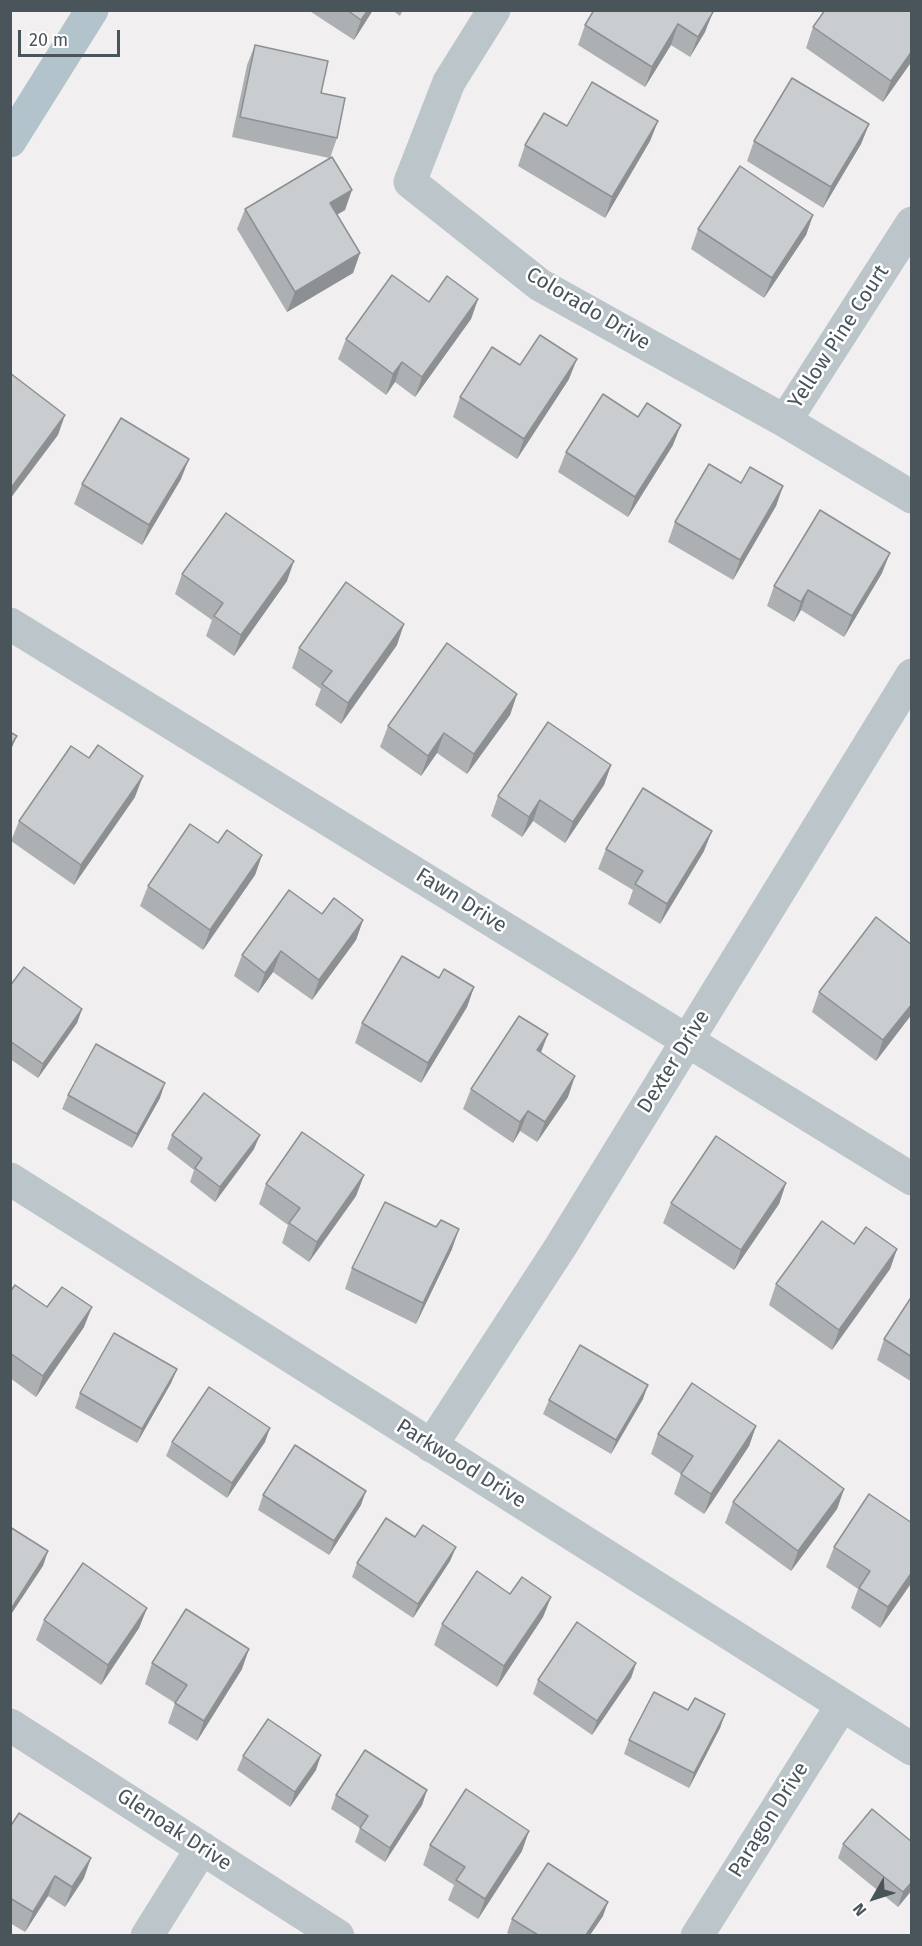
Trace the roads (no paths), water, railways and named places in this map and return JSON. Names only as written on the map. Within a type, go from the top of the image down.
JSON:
[{"type":"main road","points":[[10,141],[92,10]]},
{"type":"street","name":"Colorado Drive","points":[[494,10],[449,82],[410,182],[540,285],[785,421],[912,497]]},
{"type":"street","name":"Yellow Pine Court","points":[[785,421],[912,223]]},
{"type":"street","name":"Fawn Drive","points":[[10,624],[912,1179]]},
{"type":"street","name":"Dexter Drive","points":[[431,1446],[561,1246],[912,675]]},
{"type":"street","name":"Parkwood Drive","points":[[10,1179],[912,1749]]},
{"type":"street","name":"Paragon Drive","points":[[697,1935],[842,1705]]},
{"type":"street","name":"Glenoak Drive","points":[[10,1725],[338,1935]]},
{"type":"street","points":[[147,1935],[202,1848]]}]
